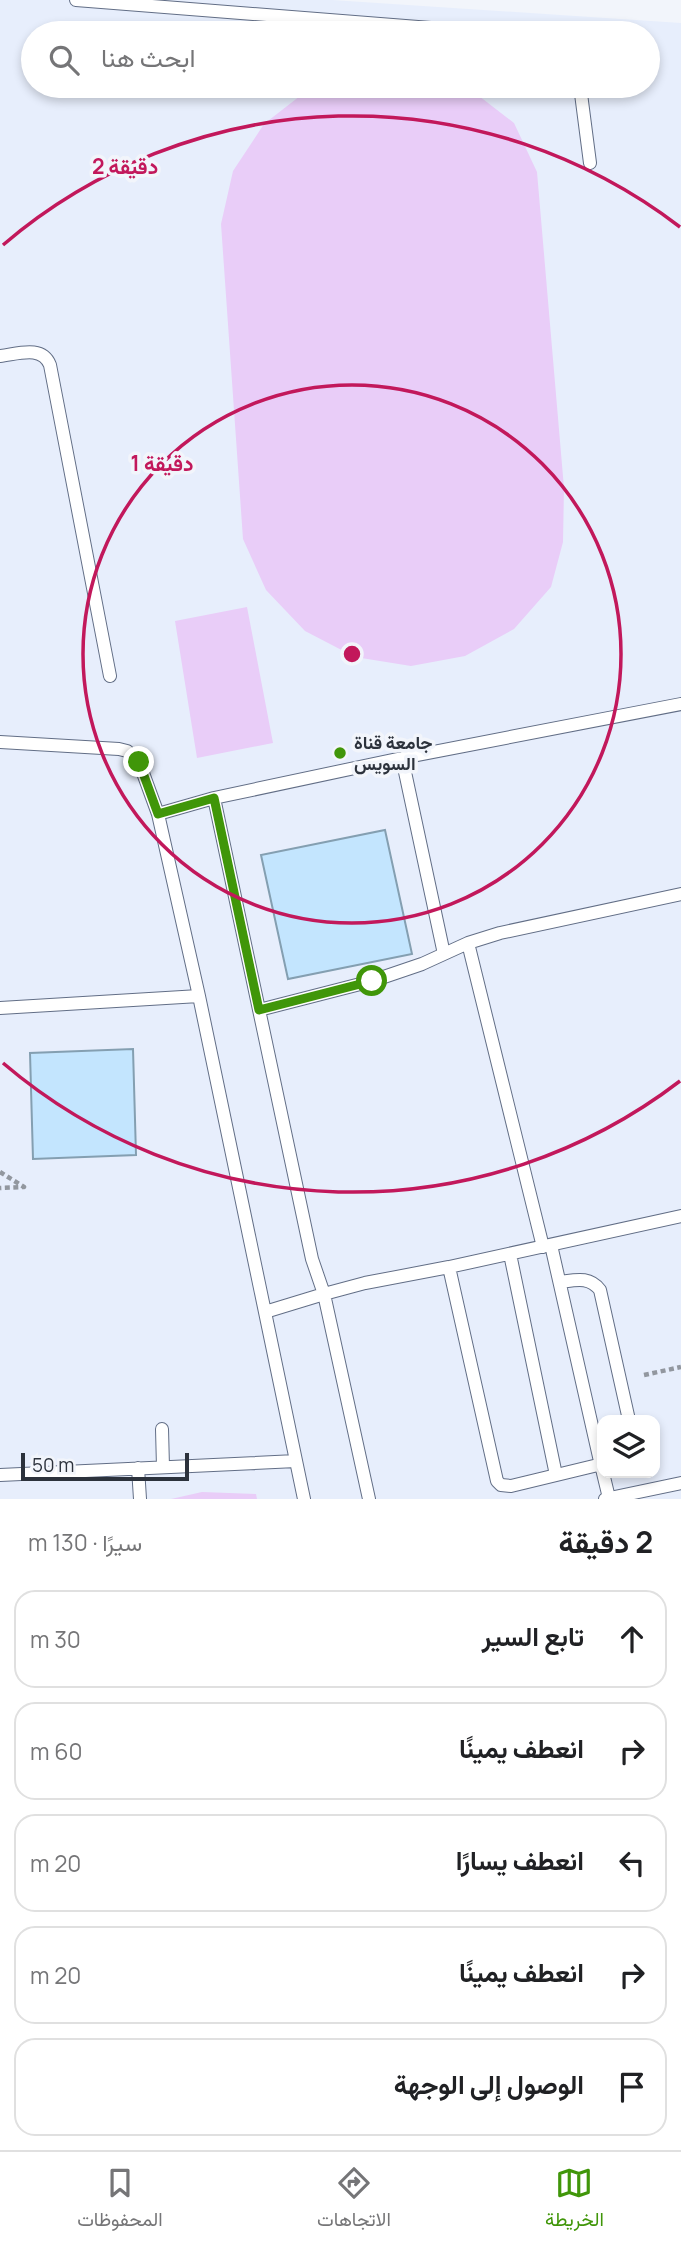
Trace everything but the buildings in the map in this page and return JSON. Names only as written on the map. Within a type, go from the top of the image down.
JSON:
[{"type":"lane","points":[[76,0],[342,21]]},
{"type":"lane","points":[[582,98],[590,163]]},
{"type":"lane","points":[[0,356],[40,353],[47,358],[50,365],[110,676]]},
{"type":"lane","points":[[158,814],[214,798],[402,758],[681,704]]},
{"type":"lane","points":[[0,742],[127,751],[139,762],[158,814],[199,996],[304,1499]]},
{"type":"lane","points":[[402,758],[444,954]]},
{"type":"lane","points":[[214,798],[313,1259],[324,1294],[369,1499]]},
{"type":"lane","points":[[259,1010],[372,981],[500,933],[681,894]]},
{"type":"lane","points":[[468,943],[547,1246],[560,1282],[597,1446]]},
{"type":"lane","points":[[0,1008],[199,996]]},
{"type":"lane","points":[[265,1312],[365,1283],[681,1216]]},
{"type":"lane","points":[[510,1254],[556,1475]]},
{"type":"lane","points":[[449,1267],[497,1481],[501,1485],[511,1486],[597,1469]]},
{"type":"lane","points":[[560,1282],[580,1279],[595,1284],[600,1290],[628,1415]]},
{"type":"lane","points":[[162,1429],[163,1467]]},
{"type":"lane","points":[[0,1475],[296,1461]]},
{"type":"lane","points":[[138,1468],[140,1499]]},
{"type":"lane","points":[[604,1478],[607,1499],[681,1483]]},
{"type":"path","points":[[0,1172],[23,1187],[0,1188]]},
{"type":"path","points":[[644,1375],[681,1367]]},
{"type":"shaded area","name":"جامعة قناة السويس","points":[[0,0],[332,0],[651,21],[21,21],[21,98],[660,98],[660,22],[681,23],[681,1499],[0,1499]]},
{"type":"shaded area","points":[[297,98],[482,98],[514,123],[537,172],[564,488],[563,542],[551,587],[514,629],[465,656],[411,666],[355,657],[305,631],[266,590],[243,539],[221,224],[233,171],[264,124]]},
{"type":"shaded area","points":[[247,607],[273,743],[197,758],[175,621]]},
{"type":"shaded area","points":[[202,1492],[256,1494],[257,1499],[171,1499]]},
{"type":"place","name":"جامعة قناة السويس","points":[[340,753]]},
{"type":"route","points":[[139,762],[158,814],[214,798],[259,1010],[372,981]]}]
